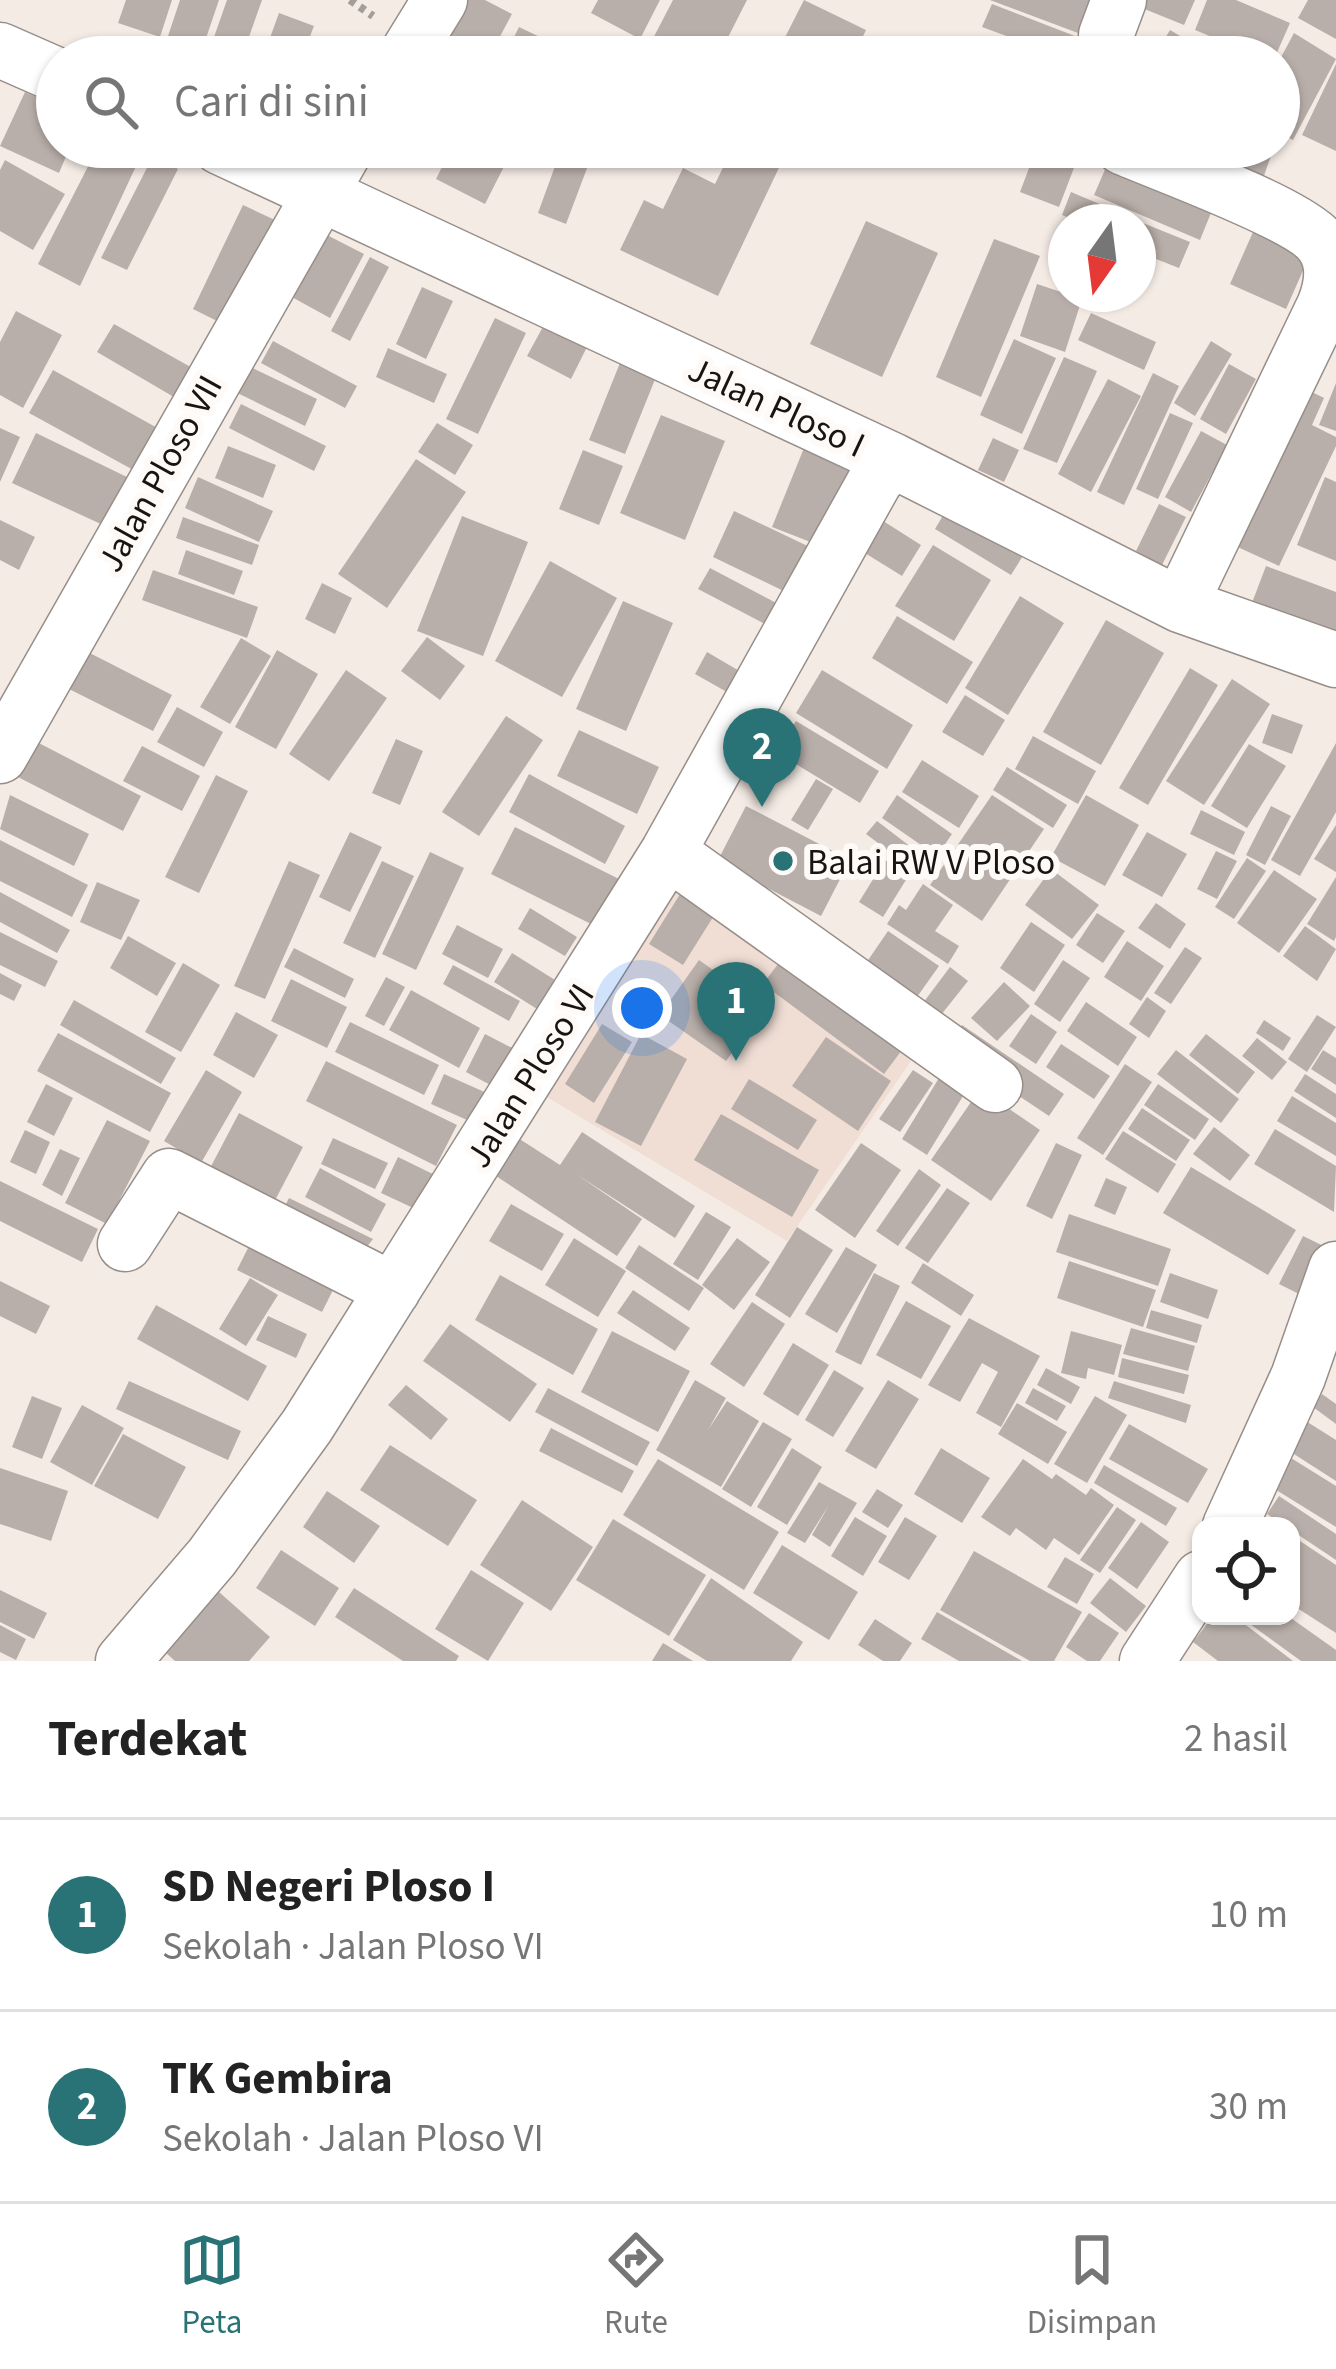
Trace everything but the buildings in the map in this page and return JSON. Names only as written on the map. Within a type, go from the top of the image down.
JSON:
[{"type":"street","points":[[418,36],[440,0]]},
{"type":"street","points":[[0,50],[36,66]]},
{"type":"street","points":[[1169,168],[1308,230],[1324,245],[1331,269],[1324,306],[1180,605]]},
{"type":"street","name":"Jalan Ploso I","points":[[333,169],[1180,605],[1336,660]]},
{"type":"street","name":"Jalan Ploso VII","points":[[0,756],[333,169]]},
{"type":"street","name":"Jalan Ploso VI","points":[[123,1661],[252,1506],[393,1290],[668,852],[875,481],[892,460]]},
{"type":"street","points":[[668,852],[995,1085]]},
{"type":"street","points":[[125,1244],[169,1176],[393,1290]]},
{"type":"street","points":[[1234,1517],[1298,1377],[1336,1268]]},
{"type":"street","points":[[1147,1661],[1192,1592]]},
{"type":"shaded area","points":[[688,858],[933,1029],[787,1241],[540,1093]]},
{"type":"place","name":"TK Gembira","points":[[762,807]]},
{"type":"place","name":"Balai RW V Ploso","points":[[783,861]]},
{"type":"place","name":"SD Negeri Ploso I","points":[[736,1061]]}]
